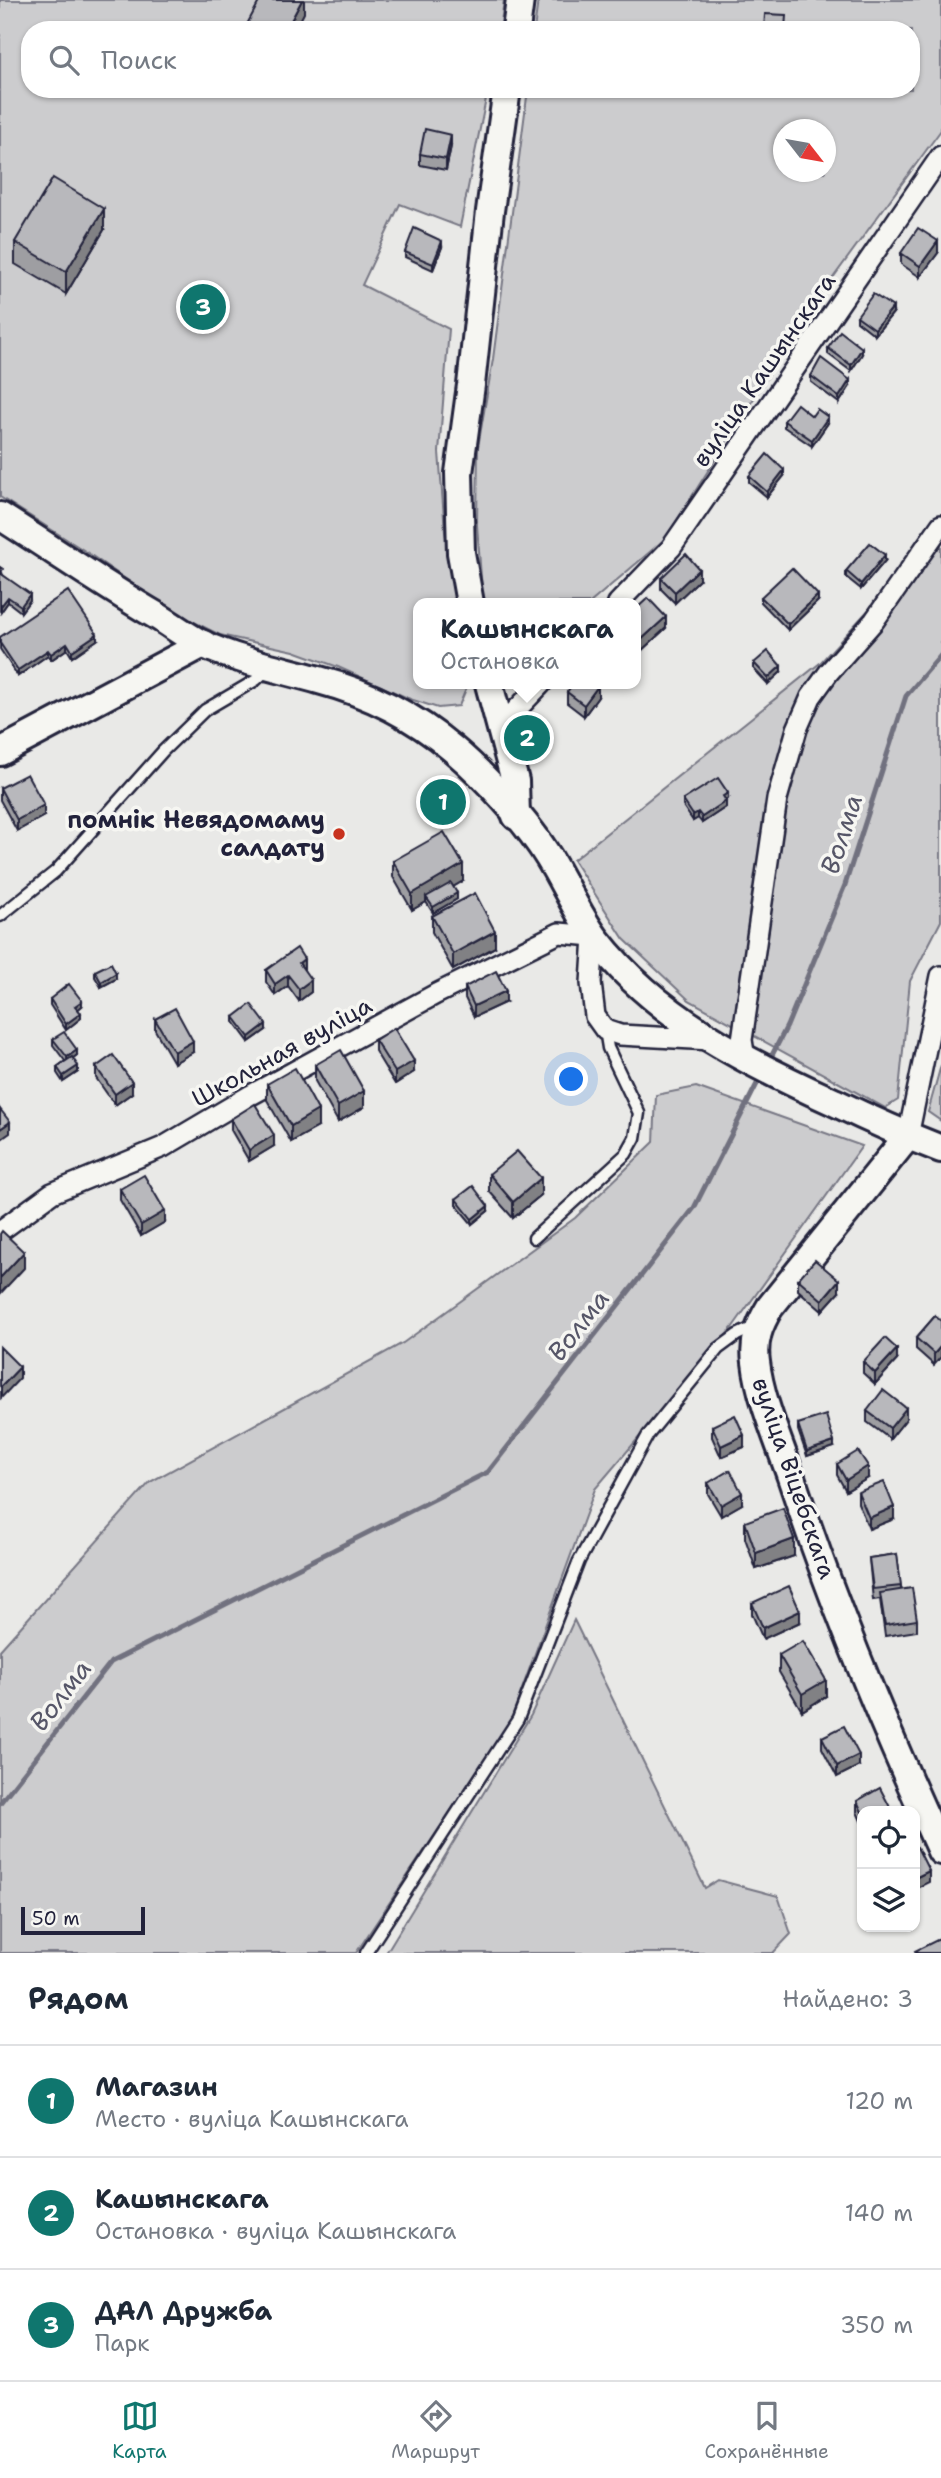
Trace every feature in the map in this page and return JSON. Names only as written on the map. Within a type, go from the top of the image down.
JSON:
[{"type":"street","points":[[517,21],[520,0]]},
{"type":"street","points":[[469,598],[461,553],[459,473],[506,98]]},
{"type":"street","name":"вуліца Кашынскага","points":[[623,598],[671,548],[941,156]]},
{"type":"street","points":[[0,516],[134,603],[203,644],[271,668],[356,691],[395,709],[454,750],[516,816],[547,855],[594,936],[622,970],[649,995],[711,1040],[745,1059],[790,1082],[941,1149]]},
{"type":"street","points":[[745,1059],[742,1040],[766,866],[777,799],[797,729],[811,697],[874,621],[941,525]]},
{"type":"street","points":[[0,752],[203,644]]},
{"type":"street","points":[[490,689],[515,781],[516,816]]},
{"type":"street","points":[[501,726],[536,689]]},
{"type":"street","points":[[572,898],[559,933],[594,936]]},
{"type":"street","name":"Школьная вуліца","points":[[0,1231],[52,1193],[163,1147],[251,1095],[413,1007],[559,933]]},
{"type":"street","points":[[594,936],[591,983],[595,1016],[605,1030],[620,1035],[711,1040]]},
{"type":"street","points":[[908,1136],[941,976]]},
{"type":"street","name":"вуліца Віцебскага","points":[[908,1136],[784,1288],[760,1324],[755,1342],[756,1364],[803,1515],[868,1688],[941,1851]]},
{"type":"lane","points":[[0,916],[56,871],[163,751],[205,710],[271,668]]},
{"type":"lane","points":[[534,1238],[626,1154],[635,1138],[639,1112],[608,1048],[605,1030]]},
{"type":"lane","points":[[366,1953],[518,1719],[579,1561],[648,1436],[718,1349],[737,1335],[760,1324]]},
{"type":"shaded area","points":[[0,0],[504,0],[501,21],[21,21],[21,98],[486,98],[460,227],[400,204],[362,285],[449,329],[439,452],[445,532],[457,598],[413,598],[413,689],[466,689],[459,706],[438,708],[294,651],[220,635],[172,611],[0,497]]},
{"type":"shaded area","points":[[538,0],[941,0],[941,130],[811,308],[665,539],[596,598],[483,598],[477,525],[478,447],[493,359],[527,98],[920,98],[920,21],[535,21]]},
{"type":"shaded area","points":[[941,527],[941,921],[910,981],[898,1100],[885,1108],[689,1000],[624,939],[573,860],[820,663]]},
{"type":"shaded area","points":[[941,1065],[941,1121],[928,1112]]},
{"type":"shaded area","points":[[696,1087],[862,1146],[732,1328],[595,1489],[510,1722],[356,1953],[0,1953],[0,1650],[150,1482],[403,1343],[575,1218],[654,1142],[656,1095]]},
{"type":"shaded area","points":[[574,1620],[705,1888],[718,1880],[778,1896],[791,1934],[773,1953],[386,1953],[531,1715]]},
{"type":"building","points":[[260,0],[302,0],[291,21],[249,21]]},
{"type":"building","points":[[765,14],[786,15],[786,21],[765,21]]},
{"type":"building","points":[[425,129],[451,135],[446,159],[420,154]]},
{"type":"building","points":[[53,178],[104,209],[66,272],[15,242]]},
{"type":"building","points":[[414,228],[442,241],[433,264],[405,252]]},
{"type":"building","points":[[918,228],[938,241],[920,266],[901,253]]},
{"type":"building","points":[[873,294],[893,307],[875,329],[857,316]]},
{"type":"building","points":[[840,331],[862,348],[851,365],[828,348]]},
{"type":"building","points":[[821,358],[850,380],[839,397],[811,376]]},
{"type":"building","points":[[797,404],[812,416],[817,409],[828,417],[812,440],[784,421]]},
{"type":"building","points":[[767,454],[784,470],[767,492],[749,476]]},
{"type":"building","points":[[870,543],[885,555],[861,584],[846,571]]},
{"type":"building","points":[[686,554],[699,569],[675,592],[661,578]]},
{"type":"building","points":[[792,568],[818,595],[788,624],[761,597]]},
{"type":"building","points":[[0,573],[30,594],[21,606],[8,597],[0,605]]},
{"type":"building","points":[[68,591],[97,634],[72,651],[67,643],[51,654],[48,650],[18,670],[0,643],[0,637]]},
{"type":"building","points":[[648,598],[666,617],[641,640],[641,604]]},
{"type":"building","points":[[768,651],[781,666],[768,678],[754,663]]},
{"type":"building","points":[[569,689],[596,689],[584,705],[567,692]]},
{"type":"building","points":[[27,774],[44,805],[17,820],[0,788]]},
{"type":"building","points":[[718,778],[728,793],[723,796],[726,801],[702,817],[698,812],[693,815],[683,800]]},
{"type":"building","points":[[447,779],[450,786],[439,792],[436,784]]},
{"type":"building","points":[[444,832],[463,864],[412,894],[393,861]]},
{"type":"building","points":[[451,883],[457,893],[433,907],[426,897]]},
{"type":"building","points":[[475,893],[495,931],[453,954],[432,916]]},
{"type":"building","points":[[297,948],[304,959],[299,963],[311,980],[299,989],[288,975],[275,984],[266,970]]},
{"type":"building","points":[[111,963],[116,973],[101,982],[95,971]]},
{"type":"building","points":[[496,971],[506,991],[474,1006],[465,987]]},
{"type":"building","points":[[69,984],[82,1001],[75,1006],[81,1013],[66,1024],[50,999]]},
{"type":"building","points":[[251,1004],[266,1024],[249,1037],[234,1017]]},
{"type":"building","points":[[175,1008],[193,1041],[174,1052],[155,1019]]},
{"type":"building","points":[[394,1028],[414,1061],[395,1072],[375,1040]]},
{"type":"building","points":[[64,1032],[77,1050],[67,1057],[53,1039]]},
{"type":"building","points":[[341,1050],[364,1091],[338,1106],[315,1065]]},
{"type":"building","points":[[113,1055],[132,1082],[115,1094],[96,1067]]},
{"type":"building","points":[[72,1057],[78,1066],[63,1076],[57,1067]]},
{"type":"building","points":[[295,1068],[318,1110],[291,1126],[267,1084]]},
{"type":"building","points":[[255,1104],[274,1135],[249,1150],[231,1119]]},
{"type":"building","points":[[0,1109],[10,1122],[0,1129]]},
{"type":"building","points":[[517,1151],[541,1178],[513,1202],[489,1174]]},
{"type":"building","points":[[144,1175],[165,1211],[141,1225],[120,1189]]},
{"type":"building","points":[[473,1186],[488,1206],[472,1219],[456,1199]]},
{"type":"building","points":[[2,1231],[24,1252],[0,1278],[0,1234]]},
{"type":"building","points":[[815,1260],[839,1280],[822,1300],[798,1279]]},
{"type":"building","points":[[935,1316],[941,1321],[941,1346],[934,1354],[916,1338]]},
{"type":"building","points":[[885,1338],[897,1349],[875,1373],[863,1362]]},
{"type":"building","points":[[0,1347],[20,1367],[1,1387],[0,1386]]},
{"type":"building","points":[[883,1390],[906,1408],[890,1428],[867,1411]]},
{"type":"building","points":[[735,1415],[744,1435],[721,1446],[712,1426]]},
{"type":"building","points":[[826,1415],[834,1442],[807,1451],[798,1424]]},
{"type":"building","points":[[858,1451],[868,1466],[846,1480],[837,1464]]},
{"type":"building","points":[[730,1470],[742,1493],[721,1505],[708,1483]]},
{"type":"building","points":[[884,1482],[894,1507],[869,1518],[858,1492]]},
{"type":"building","points":[[783,1508],[794,1539],[756,1553],[745,1522]]},
{"type":"building","points":[[897,1554],[901,1586],[873,1589],[869,1558]]},
{"type":"building","points":[[789,1586],[800,1611],[763,1628],[752,1603]]},
{"type":"building","points":[[912,1588],[917,1620],[885,1625],[880,1593]]},
{"type":"building","points":[[803,1641],[826,1680],[802,1694],[779,1655]]},
{"type":"building","points":[[844,1726],[859,1755],[837,1766],[822,1737]]},
{"type":"building","points":[[880,1788],[889,1806],[859,1806],[857,1801]]},
{"type":"building","points":[[920,1853],[929,1871],[920,1876]]},
{"type":"building","points":[[941,1938],[941,1953],[916,1953],[915,1951]]},
{"type":"waterway","name":"Волма","points":[[769,1061],[787,1026],[845,885],[906,696],[941,655]]},
{"type":"waterway","name":"Волма","points":[[0,1803],[111,1662],[488,1472],[694,1208],[761,1076]]},
{"type":"place","name":"ДАЛ Дружба","points":[[203,307]]},
{"type":"place","name":"Кашынскага","points":[[527,738]]},
{"type":"place","name":"Магазин","points":[[443,802]]},
{"type":"place","name":"помнік Невядомаму салдату","points":[[339,834]]}]
